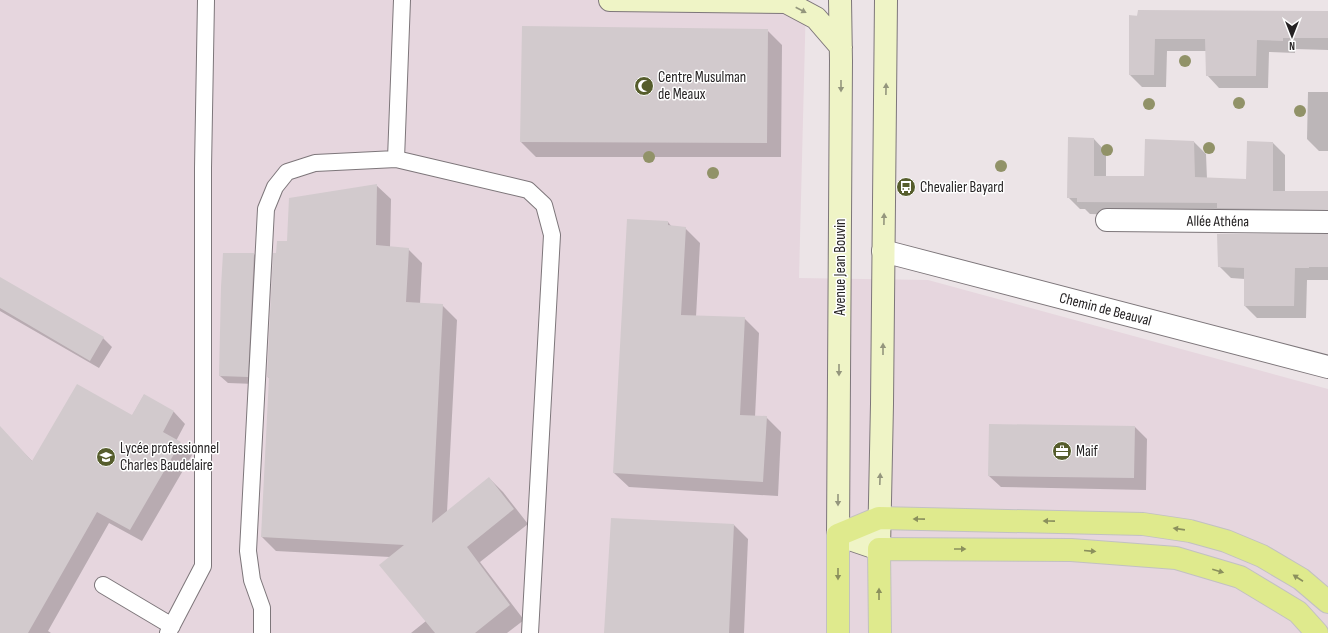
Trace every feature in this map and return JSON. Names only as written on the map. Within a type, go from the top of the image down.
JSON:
[{"type":"main road","points":[[838,633],[838,535],[879,518],[1120,523],[1143,524],[1190,531],[1226,541],[1262,556],[1301,579],[1328,602]]},
{"type":"main road","points":[[880,633],[879,549],[1071,550],[1176,558],[1240,577],[1298,612],[1317,633]]},
{"type":"street","points":[[610,0],[786,2],[816,18],[841,47]]},
{"type":"street","name":"Avenue Jean Bouvin","points":[[838,535],[840,0]]},
{"type":"street","points":[[838,535],[879,549],[886,0]]},
{"type":"street","name":"Allée Athéna","points":[[1107,220],[1328,222]]},
{"type":"street","name":"Chemin de Beauval","points":[[883,251],[1328,367]]},
{"type":"lane","points":[[103,585],[170,629],[203,566],[203,168],[206,0]]},
{"type":"lane","points":[[396,159],[402,0]]},
{"type":"lane","points":[[262,633],[262,608],[252,580],[248,551],[266,209],[274,187],[288,172],[315,163],[396,159],[528,190],[544,205],[552,235],[530,633]]},
{"type":"shaded area","points":[[0,0],[806,0],[799,278],[928,280],[1328,389],[1328,633],[0,633]]},
{"type":"building","points":[[1138,10],[1328,11],[1328,38],[1283,38],[1283,41],[1257,40],[1256,76],[1206,76],[1205,39],[1155,39],[1154,75],[1129,75],[1129,15],[1137,16]]},
{"type":"building","name":"Centre Musulman de Meaux","points":[[522,26],[768,29],[767,143],[520,142]]},
{"type":"building","points":[[1068,137],[1094,138],[1094,176],[1144,176],[1145,139],[1194,141],[1195,177],[1246,179],[1247,141],[1273,142],[1273,191],[1328,191],[1328,210],[1217,208],[1217,203],[1077,202],[1077,198],[1067,198]]},
{"type":"building","points":[[377,184],[376,245],[409,248],[406,302],[443,304],[432,523],[489,477],[514,509],[467,547],[510,605],[475,633],[435,633],[379,565],[404,545],[261,537],[269,377],[267,377],[273,253],[276,253],[277,241],[287,241],[289,198]]},
{"type":"building","points":[[627,219],[668,221],[668,225],[686,227],[681,315],[745,317],[740,415],[767,416],[763,482],[613,473]]},
{"type":"building","points":[[1217,234],[1328,234],[1328,267],[1295,268],[1294,306],[1244,306],[1244,268],[1218,267]]},
{"type":"building","points":[[223,253],[254,253],[248,377],[219,376]]},
{"type":"building","points":[[0,277],[104,337],[90,361],[0,308]]},
{"type":"building","points":[[77,384],[132,415],[144,394],[174,411],[163,432],[181,442],[130,530],[97,512],[28,633],[0,633],[0,426],[32,461]]},
{"type":"building","name":"Maif","points":[[989,424],[1135,426],[1134,478],[988,476]]},
{"type":"building","points":[[611,518],[734,524],[729,633],[604,633]]},
{"type":"place","name":"Centre Musulman de Meaux","points":[[644,86]]},
{"type":"place","name":"Chevalier Bayard","points":[[906,187]]},
{"type":"place","name":"Maif","points":[[1062,451]]},
{"type":"place","name":"Lycée professionnel Charles Baudelaire","points":[[106,457]]}]
